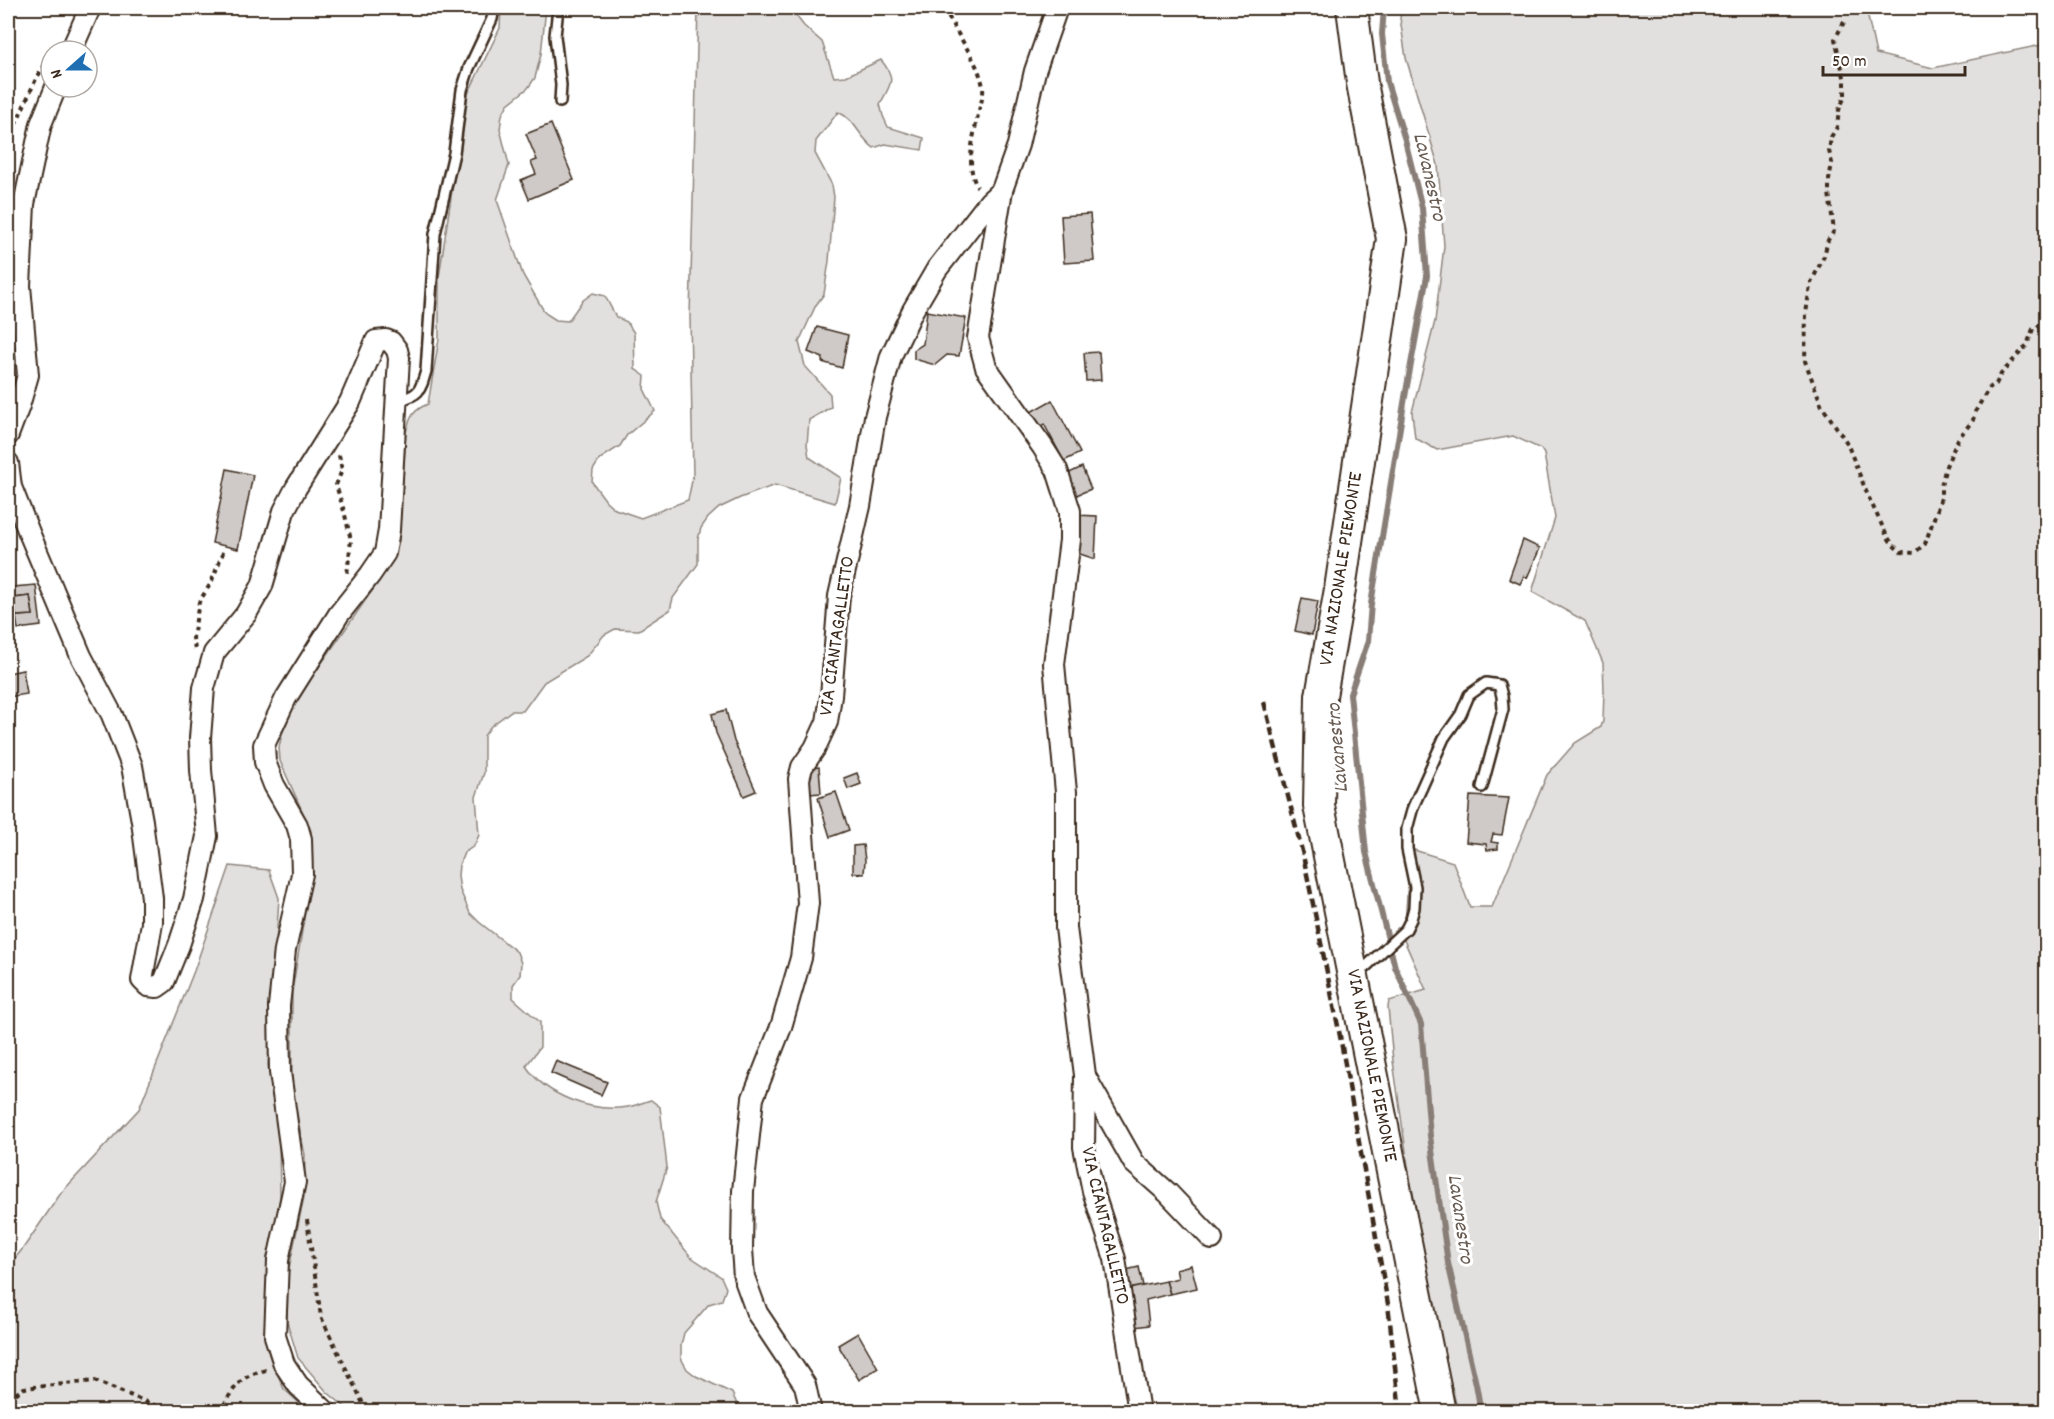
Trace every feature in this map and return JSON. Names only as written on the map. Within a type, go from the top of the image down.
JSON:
[{"type":"main road","name":"VIA NAZIONALE PIEMONTE","points":[[1352,8],[1362,83],[1392,239],[1340,589],[1321,696],[1319,806],[1360,972],[1440,1412]]},
{"type":"street","points":[[76,39],[90,8]]},
{"type":"street","name":"VIA CIANTAGALLETTO","points":[[811,1412],[805,1385],[757,1313],[744,1277],[742,1249],[743,1191],[753,1098],[781,1027],[801,958],[808,903],[799,778],[802,767],[816,748],[827,722],[839,596],[860,506],[885,373],[898,339],[937,269],[996,195],[1018,145],[1035,71],[1057,8]]},
{"type":"street","points":[[8,435],[28,375],[20,286],[24,204],[41,124],[51,99]]},
{"type":"street","name":"VIA CIANTAGALLETTO","points":[[996,195],[978,338],[980,351],[986,367],[1042,446],[1056,470],[1070,511],[1070,540],[1054,664],[1066,792],[1066,928],[1085,1075],[1084,1147],[1093,1191],[1115,1259],[1139,1412]]},
{"type":"street","points":[[8,463],[11,487],[30,535],[81,656],[112,715],[132,766],[152,898],[152,923],[142,980],[144,984],[157,987],[165,982],[179,945],[194,899],[207,836],[200,738],[204,688],[214,653],[246,614],[262,586],[284,511],[335,423],[350,402],[376,341],[391,342],[397,350],[397,401],[389,530],[385,553],[339,614],[302,671],[264,745],[265,762],[274,785],[297,825],[301,839],[302,874],[285,950],[279,1006],[280,1071],[295,1182],[278,1260],[275,1336],[284,1364],[298,1385],[326,1412]]},
{"type":"street","name":"VIA CIANTAGALLETTO","points":[[1085,1075],[1134,1163],[1168,1192],[1212,1239]]},
{"type":"lane","points":[[397,401],[417,394],[426,371],[435,234],[454,153],[462,90],[469,68],[492,19],[494,8]]},
{"type":"lane","points":[[558,8],[555,36],[561,85],[560,102]]},
{"type":"lane","points":[[1360,972],[1400,934],[1411,919],[1415,887],[1407,849],[1407,829],[1413,807],[1444,738],[1461,714],[1469,695],[1486,682],[1499,685],[1503,709],[1482,787]]},
{"type":"path","points":[[945,8],[952,25],[976,65],[983,89],[971,158],[973,178],[980,193],[996,195]]},
{"type":"path","points":[[1845,22],[1835,39],[1845,81],[1845,96],[1839,110],[1837,127],[1831,137],[1829,151],[1832,164],[1829,193],[1834,231],[1828,240],[1824,255],[1810,285],[1806,314],[1805,361],[1822,406],[1847,443],[1879,520],[1893,545],[1901,552],[1914,553],[1925,544],[1941,498],[1941,486],[1946,466],[1958,439],[1973,420],[1989,388],[1996,384],[2001,374],[2027,345],[2033,329],[2046,322]]},
{"type":"path","points":[[8,141],[39,74]]},
{"type":"path","points":[[335,423],[342,470],[336,484],[351,540],[346,573],[357,592]]},
{"type":"path","points":[[204,688],[198,670],[193,638],[200,602],[211,583],[224,550]]},
{"type":"path","points":[[307,1218],[321,1317],[367,1412]]},
{"type":"path","points":[[8,1399],[24,1388],[95,1381],[154,1405],[222,1408],[238,1382],[255,1372],[284,1364]]},
{"type":"shaded area","points":[[501,8],[546,8],[541,54],[535,78],[528,88],[508,104],[502,115],[500,129],[509,165],[497,200],[523,275],[545,313],[556,320],[568,321],[582,301],[593,293],[605,296],[616,317],[627,322],[634,333],[635,369],[645,376],[644,389],[655,411],[627,435],[620,446],[600,459],[593,470],[592,482],[615,509],[641,518],[688,500],[693,476],[690,316],[698,8],[790,8],[804,26],[822,42],[834,77],[846,76],[881,60],[891,77],[891,82],[880,104],[888,127],[924,138],[922,150],[885,144],[874,148],[849,119],[838,112],[816,141],[815,153],[832,185],[834,197],[829,261],[824,294],[816,305],[799,342],[805,366],[830,394],[831,407],[809,420],[807,445],[809,457],[841,478],[835,503],[775,485],[719,508],[701,528],[698,539],[698,564],[673,598],[670,610],[639,630],[615,629],[604,635],[587,656],[544,682],[523,711],[511,711],[491,726],[484,736],[484,773],[476,797],[479,835],[474,846],[464,853],[459,865],[460,890],[470,913],[517,952],[521,963],[520,975],[513,985],[513,998],[540,1022],[540,1047],[526,1066],[535,1077],[558,1094],[585,1105],[614,1108],[651,1100],[660,1107],[667,1167],[656,1202],[660,1219],[691,1257],[721,1277],[726,1288],[722,1300],[709,1304],[684,1333],[681,1358],[687,1369],[696,1376],[732,1393],[740,1411],[350,1411],[327,1392],[298,1358],[287,1322],[288,1273],[304,1197],[305,1155],[292,1090],[292,992],[311,876],[311,831],[280,761],[279,747],[282,734],[298,697],[374,588],[399,541],[406,432],[413,415],[428,404],[439,339],[439,277],[466,98],[500,28]]},
{"type":"shaded area","points":[[1402,8],[1866,8],[1876,54],[1933,68],[2046,44],[2046,1411],[1458,1411],[1426,1291],[1393,1061],[1388,1007],[1389,1001],[1426,990],[1404,940],[1409,865],[1414,850],[1453,862],[1470,907],[1492,907],[1547,775],[1575,743],[1601,727],[1604,690],[1603,663],[1585,621],[1532,592],[1555,518],[1544,454],[1541,449],[1513,436],[1437,450],[1415,438],[1412,412],[1435,321],[1444,246],[1438,165],[1406,58],[1400,18]]},
{"type":"shaded area","points":[[8,255],[13,357],[8,388]]},
{"type":"shaded area","points":[[230,866],[269,870],[279,898],[268,1065],[279,1142],[280,1195],[265,1334],[270,1357],[284,1389],[308,1411],[8,1412],[8,1267],[61,1193],[139,1109],[194,971]]},
{"type":"building","points":[[551,124],[574,180],[529,199],[521,180],[536,174],[531,162],[537,160],[526,134]]},
{"type":"building","points":[[1090,214],[1094,261],[1064,263],[1061,216]]},
{"type":"building","points":[[927,311],[966,318],[959,356],[947,355],[935,365],[914,359],[914,350],[923,344]]},
{"type":"building","points":[[817,327],[848,335],[842,368],[822,362],[823,358],[808,352]]},
{"type":"building","points":[[1099,352],[1101,380],[1086,381],[1084,353]]},
{"type":"building","points":[[1052,400],[1080,453],[1064,461],[1044,424],[1037,429],[1027,414]]},
{"type":"building","points":[[1082,467],[1091,489],[1074,496],[1065,475]]},
{"type":"building","points":[[227,469],[253,475],[238,549],[212,543]]},
{"type":"building","points":[[1075,515],[1097,516],[1095,559],[1074,552]]},
{"type":"building","points":[[1523,540],[1540,548],[1527,578],[1524,576],[1520,584],[1509,579]]},
{"type":"building","points":[[36,585],[41,626],[18,629],[16,616],[33,615],[30,596],[14,598],[13,587]]},
{"type":"building","points":[[30,596],[33,615],[16,616],[14,598]]},
{"type":"building","points":[[1302,598],[1318,601],[1312,635],[1295,631]]},
{"type":"building","points":[[23,670],[27,694],[8,697],[8,673]]},
{"type":"building","points":[[726,710],[734,741],[756,791],[744,796],[716,733],[712,714]]},
{"type":"building","points":[[819,767],[821,793],[809,794],[805,769]]},
{"type":"building","points":[[857,773],[861,784],[848,789],[844,778]]},
{"type":"building","points":[[836,792],[849,830],[830,837],[818,798]]},
{"type":"building","points":[[1470,796],[1509,798],[1502,835],[1493,834],[1491,842],[1498,843],[1498,849],[1487,850],[1486,844],[1466,842]]},
{"type":"building","points":[[863,845],[864,874],[853,873],[853,846]]},
{"type":"building","points":[[556,1061],[607,1082],[601,1095],[551,1073]]},
{"type":"building","points":[[1191,1265],[1197,1288],[1170,1294],[1166,1281],[1178,1278],[1176,1269]]},
{"type":"building","points":[[1139,1267],[1143,1286],[1129,1289],[1126,1270]]},
{"type":"building","points":[[1166,1281],[1170,1294],[1146,1300],[1149,1325],[1135,1327],[1129,1289]]},
{"type":"building","points":[[858,1333],[878,1368],[859,1380],[838,1345]]},
{"type":"waterway","name":"Lavanestro","points":[[1384,8],[1382,34],[1387,82],[1405,140],[1422,208],[1427,276],[1371,604],[1368,641],[1350,694],[1366,852],[1395,967],[1421,1024],[1430,1136],[1448,1263],[1481,1412]]},
{"type":"railway","points":[[1264,702],[1303,855],[1340,1036],[1388,1304],[1400,1412]]}]
